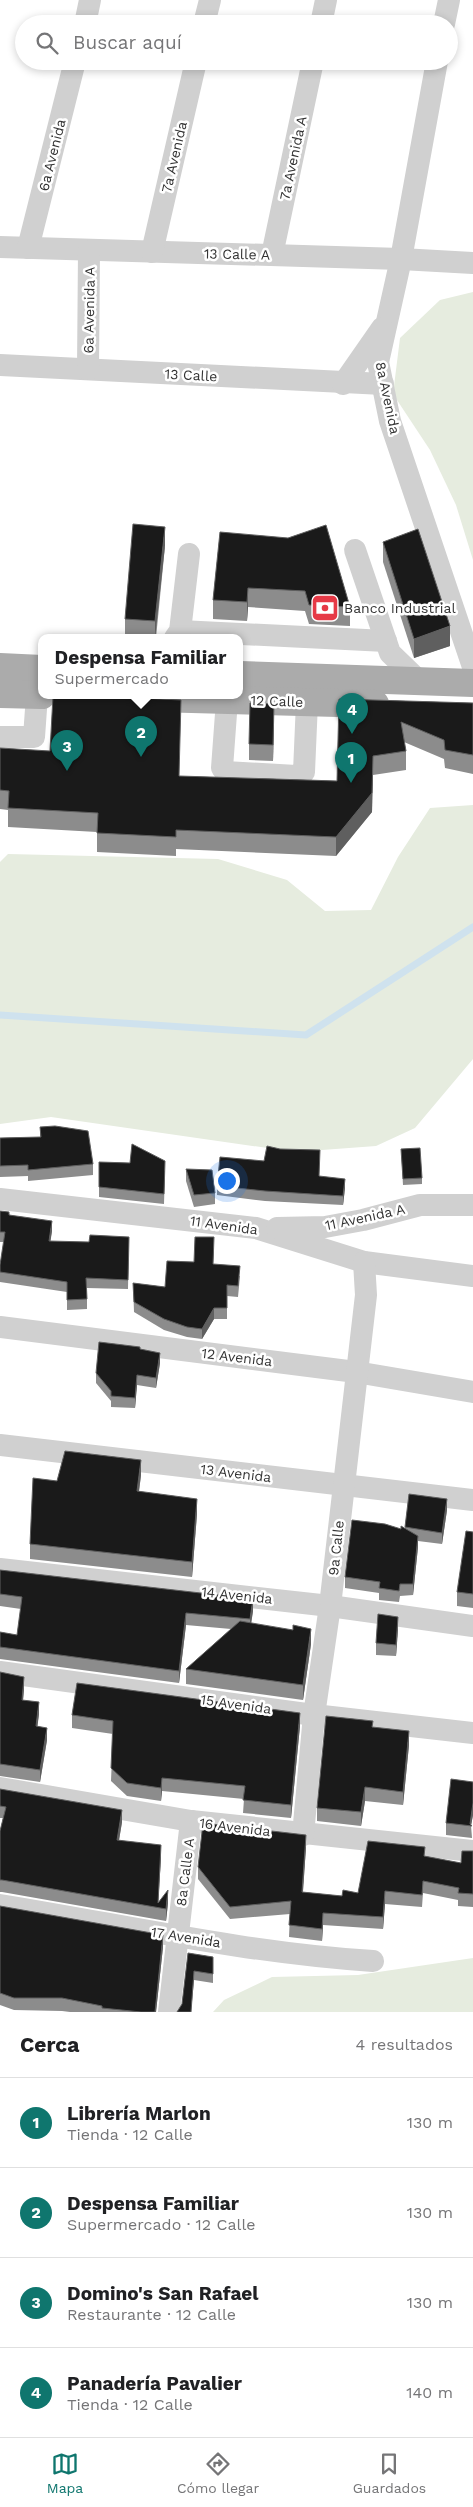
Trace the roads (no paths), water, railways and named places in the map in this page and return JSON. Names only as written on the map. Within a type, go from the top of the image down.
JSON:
[{"type":"main road","points":[[0,667],[38,685]]},
{"type":"main road","name":"12 Calle","points":[[243,675],[473,683]]},
{"type":"main road","points":[[0,694],[38,687]]},
{"type":"main road","name":"12 Calle","points":[[190,699],[473,706]]},
{"type":"street","points":[[86,15],[90,0]]},
{"type":"street","points":[[206,15],[210,0]]},
{"type":"street","points":[[323,15],[326,0]]},
{"type":"street","points":[[446,15],[449,0]]},
{"type":"street","name":"6a Avenida","points":[[28,248],[73,70]]},
{"type":"street","name":"7a Avenida","points":[[152,252],[194,70]]},
{"type":"street","name":"7a Avenida A","points":[[272,255],[312,70]]},
{"type":"street","name":"8a Avenida","points":[[435,70],[401,259],[385,323],[378,362],[390,420],[473,667]]},
{"type":"street","name":"13 Calle A","points":[[0,247],[401,259],[473,263]]},
{"type":"street","name":"6a Avenida A","points":[[88,369],[89,251]]},
{"type":"street","points":[[342,384],[385,323]]},
{"type":"street","name":"13 Calle","points":[[0,364],[342,384],[383,384]]},
{"type":"street","points":[[355,550],[390,653],[420,682]]},
{"type":"street","points":[[178,634],[189,554]]},
{"type":"street","points":[[243,637],[386,641]]},
{"type":"street","points":[[0,737],[34,737],[39,699]]},
{"type":"street","points":[[227,700],[222,768],[225,772],[296,776],[304,772],[307,702]]},
{"type":"street","name":"11 Avenida","points":[[0,1199],[256,1228],[364,1262],[473,1276]]},
{"type":"street","name":"11 Avenida A","points":[[256,1228],[324,1227],[363,1220],[420,1205],[473,1205]]},
{"type":"street","name":"9a Calle","points":[[303,1835],[314,1715],[330,1606],[366,1295],[364,1262]]},
{"type":"street","name":"12 Avenida","points":[[0,1327],[356,1372],[473,1392]]},
{"type":"street","name":"13 Avenida","points":[[0,1445],[473,1500]]},
{"type":"street","name":"14 Avenida","points":[[0,1569],[330,1606],[473,1626]]},
{"type":"street","name":"15 Avenida","points":[[0,1672],[314,1715],[473,1733]]},
{"type":"street","name":"16 Avenida","points":[[0,1788],[192,1822],[303,1835],[473,1851]]},
{"type":"street","name":"8a Calle A","points":[[169,2012],[192,1822]]},
{"type":"street","name":"17 Avenida","points":[[0,1905],[178,1937],[316,1958],[373,1962]]},
{"type":"waterway","points":[[0,1015],[306,1035],[473,927]]},
{"type":"place","name":"Banco Industrial","points":[[325,608]]},
{"type":"place","name":"Panadería Pavalier","points":[[352,734]]},
{"type":"place","name":"Despensa Familiar","points":[[141,757]]},
{"type":"place","name":"Domino's San Rafael","points":[[67,771]]},
{"type":"place","name":"Librería Marlon","points":[[351,783]]}]
